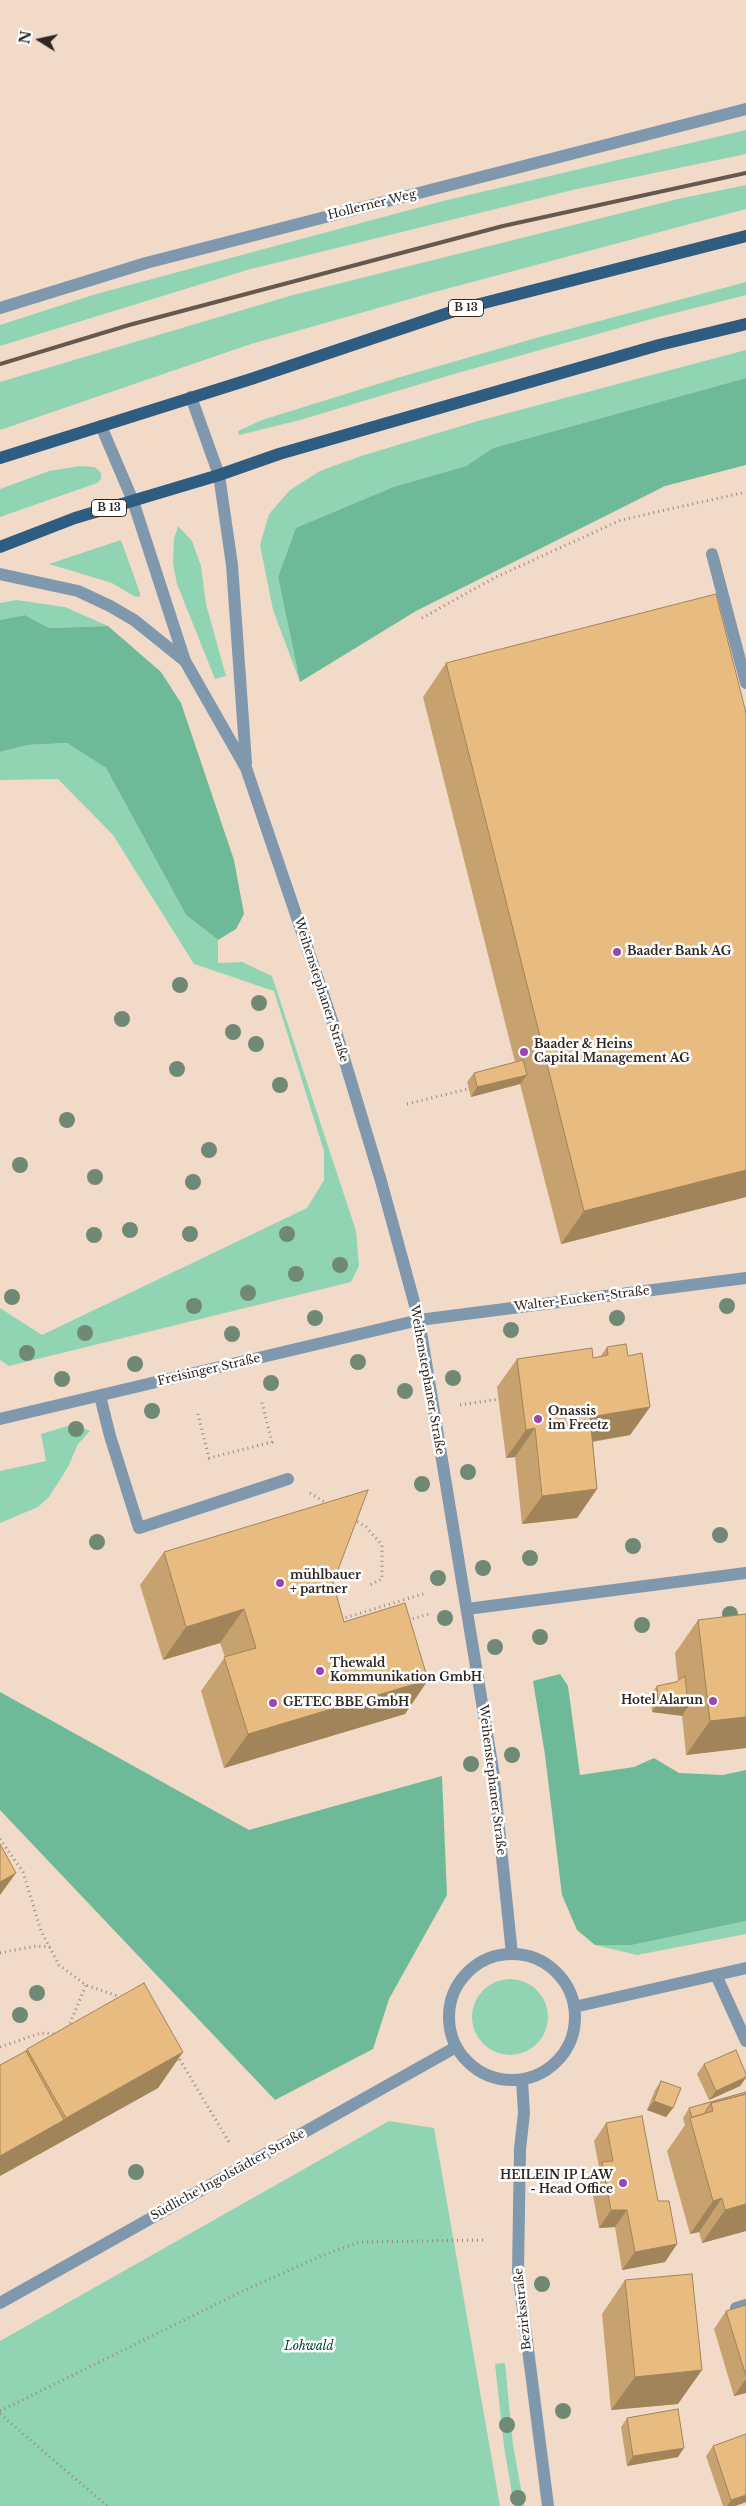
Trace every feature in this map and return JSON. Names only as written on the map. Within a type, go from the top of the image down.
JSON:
[{"type":"main road","name":"B 13","points":[[0,458],[191,396],[251,379],[460,310],[746,236]]},
{"type":"main road","name":"B 13","points":[[0,547],[75,518],[219,475],[307,446],[659,345],[746,324]]},
{"type":"street","name":"Hollerner Weg","points":[[0,308],[146,263],[746,109]]},
{"type":"street","name":"Weihenstephaner Straße","points":[[191,396],[219,475],[232,565],[246,768]]},
{"type":"street","name":"Weihenstephaner Straße","points":[[101,426],[133,501],[185,661],[246,768],[337,1035],[381,1181],[418,1320],[493,1770],[512,1954]]},
{"type":"street","points":[[712,554],[746,683]]},
{"type":"street","name":"Weihenstephaner Straße","points":[[0,574],[78,592],[110,606],[134,620],[185,661]]},
{"type":"street","name":"Walter-Eucken-Straße","points":[[418,1320],[746,1278]]},
{"type":"street","name":"Freisinger Straße","points":[[0,1419],[418,1320]]},
{"type":"street","points":[[100,1396],[110,1436],[139,1528],[288,1479]]},
{"type":"street","points":[[467,1610],[746,1573]]},
{"type":"street","points":[[512,1954],[530,1957],[546,1964],[559,1975],[569,1990],[574,2007],[575,2027],[569,2046],[557,2062],[541,2074],[522,2080],[502,2080],[484,2074],[468,2063],[456,2047],[450,2026],[450,2004],[458,1984],[472,1968],[491,1958],[512,1954]]},
{"type":"street","points":[[574,2007],[746,1968]]},
{"type":"street","points":[[716,1975],[746,2041]]},
{"type":"street","name":"Südliche Ingolstädter Straße","points":[[0,2303],[456,2047]]},
{"type":"street","name":"Bezirksstraße","points":[[522,2080],[524,2113],[520,2149],[518,2271],[548,2506]]},
{"type":"path","points":[[422,618],[494,578],[621,520],[746,492]]},
{"type":"path","points":[[407,1104],[477,1086]]},
{"type":"path","points":[[198,1414],[209,1458],[272,1442],[261,1399]]},
{"type":"path","points":[[433,1410],[499,1399]]},
{"type":"path","points":[[288,1479],[335,1508]]},
{"type":"path","points":[[351,1518],[366,1527],[382,1545],[382,1579],[370,1585]]},
{"type":"path","points":[[331,1622],[426,1593]]},
{"type":"path","points":[[403,1621],[429,1614]]},
{"type":"path","points":[[0,1839],[23,1872],[41,1931],[59,1965],[86,1984],[129,2000]]},
{"type":"path","points":[[0,1953],[36,1946],[50,1947]]},
{"type":"path","points":[[0,2047],[41,2033],[64,2034],[71,2023],[86,1984]]},
{"type":"path","points":[[173,2049],[243,2166]]},
{"type":"path","points":[[107,2506],[0,2413],[245,2290],[321,2256],[360,2242],[485,2240]]},
{"type":"green space","points":[[746,130],[746,154],[577,189],[247,270],[0,346],[0,325],[96,294],[443,201]]},
{"type":"green space","points":[[746,185],[746,209],[431,293],[251,344],[0,430],[0,382],[293,295],[678,199]]},
{"type":"green space","points":[[746,282],[746,295],[655,318],[454,374],[300,420],[239,435],[238,431],[262,420],[397,378],[543,336]]},
{"type":"green space","points":[[746,350],[746,378],[493,448],[466,466],[393,487],[297,528],[278,577],[300,682],[273,610],[260,545],[269,514],[290,490],[320,471],[361,456],[478,421]]},
{"type":"green space","points":[[746,378],[746,465],[665,486],[416,611],[300,682],[278,577],[296,528],[393,487],[466,466],[493,448]]},
{"type":"green space","points":[[80,466],[95,467],[101,473],[101,479],[97,483],[0,517],[0,489],[49,471]]},
{"type":"green space","points":[[178,526],[192,541],[201,566],[206,604],[226,676],[215,679],[177,584],[173,564],[174,539]]},
{"type":"green space","points":[[121,540],[140,597],[134,596],[112,583],[49,564]]},
{"type":"green space","points":[[16,600],[65,607],[108,626],[49,628],[25,615],[0,620],[0,603]]},
{"type":"green space","points":[[25,615],[49,628],[108,626],[161,672],[181,703],[234,860],[244,914],[236,929],[218,940],[186,915],[106,768],[67,743],[27,745],[0,752],[0,620]]},
{"type":"green space","points":[[67,743],[106,768],[186,915],[218,940],[218,963],[242,962],[272,976],[356,1231],[359,1266],[351,1282],[9,1366],[0,1360],[0,1308],[42,1335],[307,1208],[324,1180],[324,1151],[274,991],[194,964],[113,835],[58,779],[0,780],[0,752],[27,745]]},
{"type":"green space","points":[[74,1424],[90,1431],[78,1444],[68,1467],[49,1497],[38,1507],[0,1523],[0,1471],[46,1461],[41,1434]]},
{"type":"green space","points":[[560,1674],[568,1686],[580,1775],[634,1767],[654,1758],[679,1773],[723,1775],[746,1770],[746,1921],[632,1945],[595,1945],[577,1930],[562,1895],[545,1755],[533,1681]]},
{"type":"green space","points":[[0,1692],[249,1830],[442,1776],[447,1895],[389,1999],[373,2049],[275,2100],[0,1810]]},
{"type":"green space","points":[[746,1921],[746,1934],[637,1955],[595,1945],[632,1945]]},
{"type":"green space","points":[[510,1979],[525,1982],[537,1990],[545,2002],[548,2017],[545,2032],[537,2044],[525,2052],[510,2055],[495,2052],[483,2044],[475,2032],[472,2017],[475,2002],[483,1990],[495,1982]]},
{"type":"green space","name":"Lohwald","points":[[389,2121],[434,2128],[500,2506],[0,2506],[0,2341]]},
{"type":"green space","points":[[505,2363],[513,2445],[524,2506],[514,2506],[504,2446],[495,2364]]},
{"type":"building","name":"Baader Bank AG","points":[[716,594],[746,713],[746,1170],[584,1211],[446,663]]},
{"type":"building","points":[[523,1060],[527,1075],[477,1087],[474,1073]]},
{"type":"building","points":[[626,1344],[628,1356],[642,1353],[650,1407],[590,1417],[597,1489],[542,1496],[535,1428],[526,1430],[517,1359],[592,1348],[593,1358],[608,1355],[607,1347]]},
{"type":"building","points":[[368,1490],[333,1583],[344,1622],[405,1603],[428,1680],[248,1734],[224,1657],[256,1648],[244,1609],[186,1627],[164,1552]]},
{"type":"building","points":[[746,1614],[746,1717],[710,1721],[698,1620]]},
{"type":"building","points":[[685,1676],[688,1707],[658,1702],[657,1686],[676,1682]]},
{"type":"building","points":[[0,1844],[16,1873],[0,1882]]},
{"type":"building","points":[[144,1983],[183,2052],[66,2118],[27,2049]]},
{"type":"building","points":[[736,2050],[746,2077],[716,2091],[704,2064]]},
{"type":"building","points":[[26,2051],[64,2120],[0,2156],[0,2065]]},
{"type":"building","points":[[661,2081],[681,2088],[673,2108],[654,2101]]},
{"type":"building","points":[[746,2092],[746,2094],[711,2103],[704,2114],[692,2117],[689,2108]]},
{"type":"building","points":[[746,2094],[746,2204],[725,2210],[722,2198],[713,2201],[690,2118],[713,2111],[711,2103]]},
{"type":"building","points":[[642,2116],[658,2201],[669,2201],[677,2244],[635,2252],[627,2210],[611,2210],[602,2162],[613,2161],[606,2123]]},
{"type":"building","points":[[692,2274],[702,2370],[635,2377],[625,2280]]},
{"type":"building","points":[[746,2305],[746,2376],[726,2311]]},
{"type":"building","points":[[678,2409],[684,2448],[633,2456],[627,2418]]},
{"type":"building","points":[[746,2434],[746,2495],[731,2500],[713,2446]]},
{"type":"railway","points":[[0,364],[129,325],[503,226],[746,173]]},
{"type":"place","name":"Baader Bank AG","points":[[617,952]]},
{"type":"place","name":"Baader & Heins Capital Management AG","points":[[524,1052]]},
{"type":"place","name":"Onassis im Freetz","points":[[538,1419]]},
{"type":"place","name":"mühlbauer + partner","points":[[280,1583]]},
{"type":"place","name":"Thewald Kommunikation GmbH","points":[[320,1671]]},
{"type":"place","name":"Hotel Alarun","points":[[713,1701]]},
{"type":"place","name":"GETEC BBE GmbH","points":[[273,1703]]},
{"type":"place","name":"HEILEIN IP LAW - Head Office","points":[[623,2183]]}]
